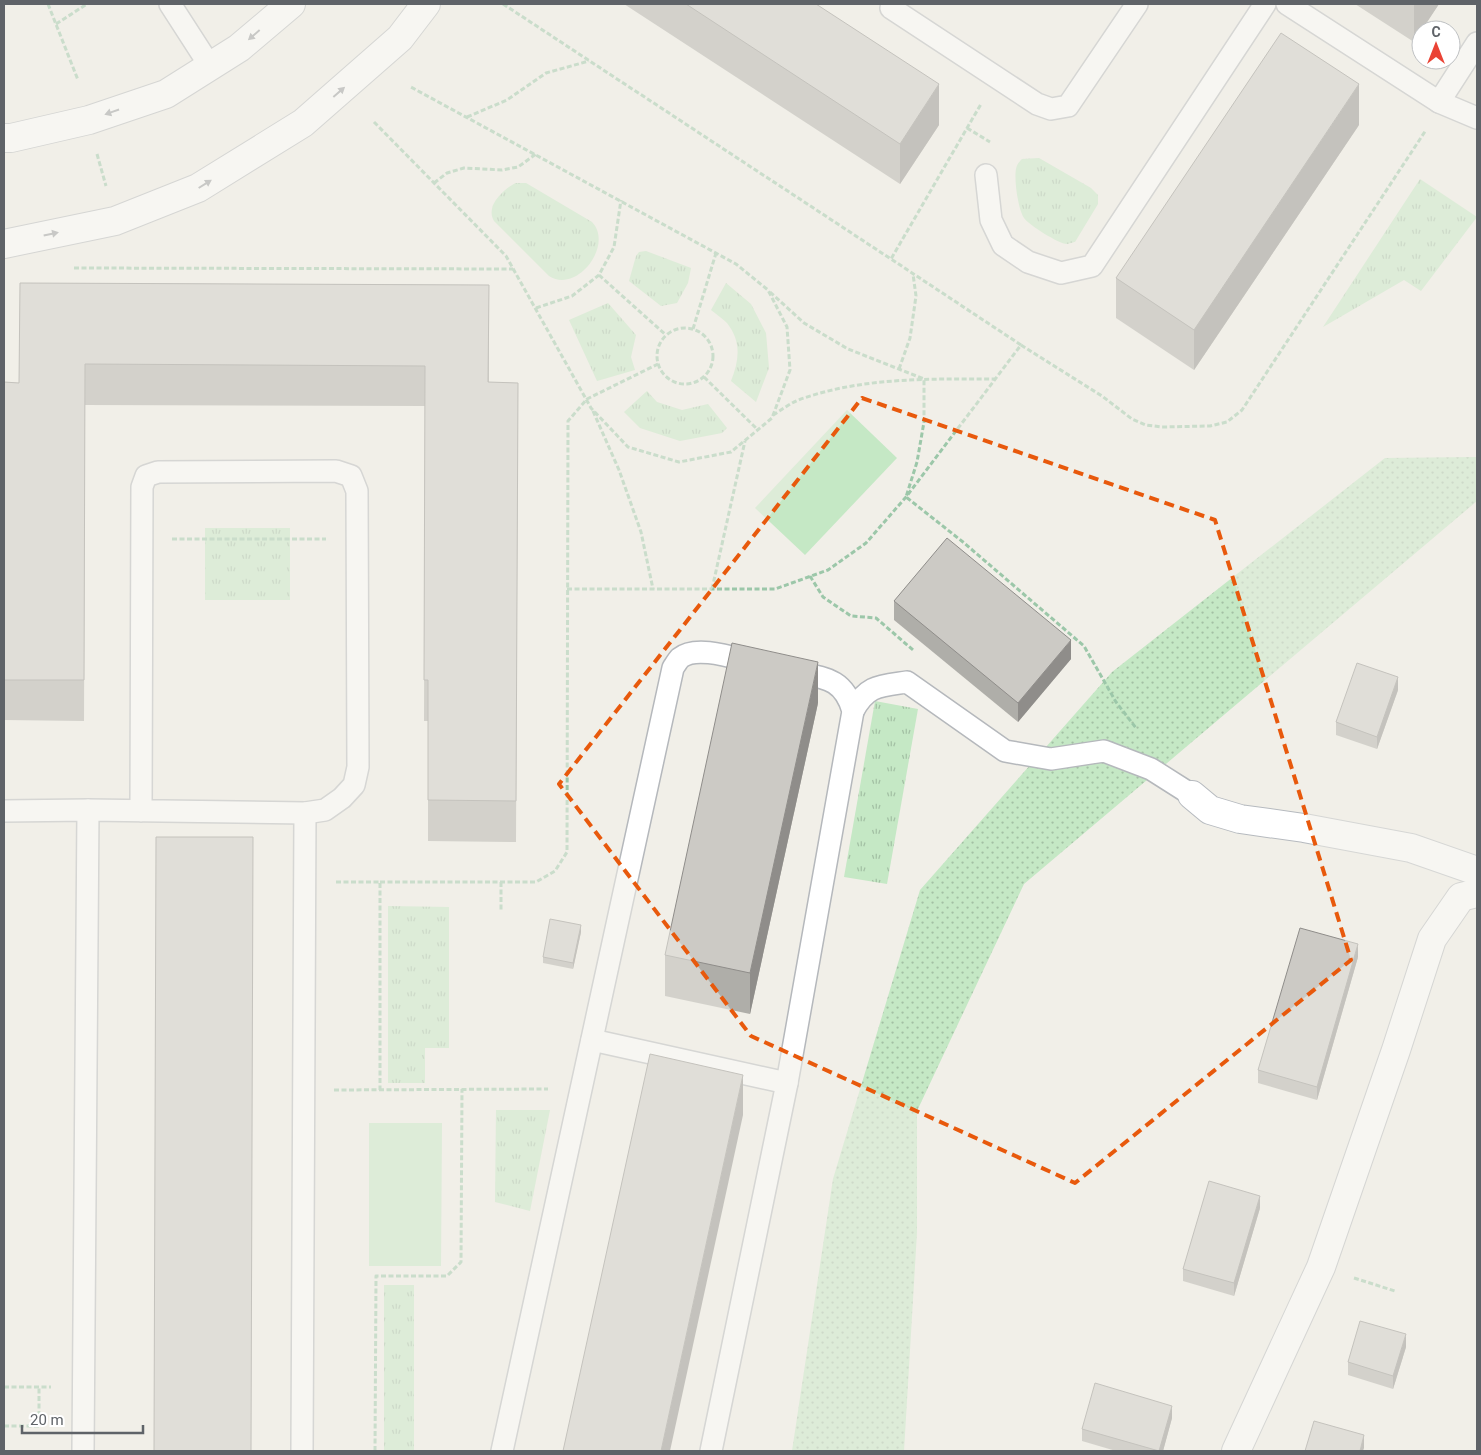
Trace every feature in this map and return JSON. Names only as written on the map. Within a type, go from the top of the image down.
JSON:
[{"type":"street","points":[[4,138],[89,120],[166,94],[239,48],[291,4]]},
{"type":"street","points":[[4,244],[115,220],[198,188],[303,123],[400,38],[426,4]]},
{"type":"street","points":[[1192,795],[1210,810],[1240,820],[1304,828],[1410,848],[1477,871]]},
{"type":"street","points":[[1236,1451],[1321,1267],[1432,939],[1462,897],[1477,893]]},
{"type":"lane","points":[[170,4],[210,66]]},
{"type":"lane","points":[[890,5],[1037,104],[1051,109],[1068,106],[1137,4]]},
{"type":"lane","points":[[986,175],[991,220],[1004,245],[1028,262],[1060,272],[1092,266],[1265,4]]},
{"type":"lane","points":[[1287,4],[1441,103],[1477,118]]},
{"type":"lane","points":[[1441,103],[1477,43]]},
{"type":"lane","points":[[4,811],[88,810],[142,811],[305,813],[324,810],[342,798],[354,785],[358,768],[358,491],[350,476],[336,471],[158,472],[146,476],[142,487],[142,811]]},
{"type":"lane","points":[[502,1451],[673,668],[680,658],[690,653],[702,651],[827,680],[841,686],[850,698],[853,711]]},
{"type":"lane","points":[[711,1451],[788,1083],[853,711],[861,697],[878,686],[907,682],[1005,751],[1051,759],[1104,751],[1151,770],[1192,795]]},
{"type":"lane","points":[[84,1451],[88,810]]},
{"type":"lane","points":[[302,1451],[305,813]]},
{"type":"lane","points":[[592,1040],[788,1083]]},
{"type":"path","points":[[48,4],[78,80]]},
{"type":"path","points":[[56,24],[87,4]]},
{"type":"path","points":[[503,4],[1021,346],[1102,396],[1132,419],[1146,425],[1162,427],[1210,426],[1227,422],[1242,410],[1441,103]]},
{"type":"path","points":[[467,117],[507,100],[546,73],[589,60]]},
{"type":"path","points":[[890,259],[997,77]]},
{"type":"path","points":[[409,86],[736,264],[804,323],[848,349],[924,379]]},
{"type":"path","points":[[374,122],[506,256],[587,400],[619,470],[641,532],[653,589]]},
{"type":"path","points":[[97,152],[108,194]]},
{"type":"path","points":[[434,183],[447,173],[464,168],[502,170],[518,167],[536,154]]},
{"type":"path","points":[[536,308],[572,296],[599,275],[614,247],[620,200]]},
{"type":"path","points":[[693,329],[716,253]]},
{"type":"path","points":[[66,268],[513,269]]},
{"type":"path","points":[[898,369],[910,338],[916,296],[913,274]]},
{"type":"path","points":[[599,275],[666,335]]},
{"type":"path","points":[[591,408],[628,447],[679,462],[731,452],[772,418],[790,370],[787,327],[768,290]]},
{"type":"path","points":[[688,327],[693,329],[707,338],[712,348],[713,360],[708,372],[697,382],[683,385],[670,380],[660,370],[656,356],[658,345],[666,335],[676,329],[688,327]]},
{"type":"path","points":[[567,589],[775,589],[828,570],[866,543],[906,497],[1021,346]]},
{"type":"path","points":[[305,882],[536,882],[555,871],[566,852],[568,421],[587,400],[658,364]]},
{"type":"path","points":[[704,376],[758,430]]},
{"type":"path","points":[[773,415],[802,398],[844,387],[901,379],[996,378]]},
{"type":"path","points":[[906,497],[917,462],[924,422],[924,379]]},
{"type":"path","points":[[712,589],[745,441]]},
{"type":"path","points":[[906,497],[963,542],[1084,646],[1116,702],[1140,732]]},
{"type":"path","points":[[142,539],[358,539]]},
{"type":"path","points":[[380,882],[380,1090]]},
{"type":"path","points":[[501,882],[501,911]]},
{"type":"path","points":[[375,1451],[376,1276],[447,1276],[461,1262],[462,1089]]},
{"type":"path","points":[[304,1090],[582,1089]]},
{"type":"path","points":[[1321,1267],[1395,1291]]},
{"type":"path","points":[[4,1386],[84,1387]]},
{"type":"path","points":[[4,1426],[39,1426],[39,1387]]},
{"type":"highlighted area","points":[[862,398],[1215,520],[1351,960],[1075,1183],[751,1036],[559,784]]},
{"type":"green space","points":[[1039,158],[1091,188],[1098,195],[1098,204],[1075,242],[1067,244],[1051,238],[1032,225],[1022,214],[1016,187],[1016,167],[1022,159]]},
{"type":"green space","points":[[1420,179],[1477,217],[1421,291],[1404,280],[1323,327]]},
{"type":"green space","points":[[516,183],[526,183],[592,222],[598,232],[598,243],[595,254],[581,273],[571,278],[560,280],[549,276],[494,221],[492,217],[493,205],[505,190]]},
{"type":"green space","points":[[646,251],[691,268],[688,283],[677,303],[661,306],[629,281],[636,256],[639,252]]},
{"type":"green space","points":[[726,283],[751,304],[766,333],[769,368],[756,402],[731,381],[736,366],[737,344],[732,330],[727,323],[711,310]]},
{"type":"green space","points":[[608,303],[636,335],[631,357],[635,370],[597,381],[569,320]]},
{"type":"green space","points":[[647,391],[657,402],[682,410],[708,404],[727,428],[722,433],[680,441],[640,428],[624,412]]},
{"type":"green space","points":[[847,410],[897,458],[805,555],[755,508]]},
{"type":"green space","points":[[1477,457],[1477,501],[1024,884],[917,1111],[917,1232],[904,1451],[792,1451],[833,1179],[920,890],[1112,672],[1385,458]]},
{"type":"green space","points":[[205,528],[290,528],[290,600],[205,600]]},
{"type":"green space","points":[[875,701],[918,709],[887,884],[844,877]]},
{"type":"green space","points":[[388,906],[449,907],[449,1048],[425,1048],[425,1083],[388,1083]]},
{"type":"green space","points":[[496,1110],[550,1110],[530,1211],[495,1202]]},
{"type":"green space","points":[[369,1123],[442,1123],[441,1266],[369,1266]]},
{"type":"green space","points":[[384,1285],[414,1285],[414,1451],[384,1451]]},
{"type":"building","points":[[686,4],[816,4],[939,84],[900,144]]},
{"type":"building","points":[[1281,33],[1359,84],[1194,330],[1116,278]]},
{"type":"building","points":[[20,283],[489,285],[488,382],[518,383],[516,801],[428,800],[428,680],[424,680],[425,366],[85,364],[84,680],[4,680],[4,382],[19,383]]},
{"type":"building","points":[[947,538],[1071,640],[1018,703],[894,601]]},
{"type":"building","points":[[732,643],[818,662],[750,973],[665,955]]},
{"type":"building","points":[[1357,663],[1398,677],[1377,737],[1336,722]]},
{"type":"building","points":[[156,837],[253,837],[251,1451],[154,1451]]},
{"type":"building","points":[[550,919],[581,925],[573,963],[543,957]]},
{"type":"building","points":[[1300,928],[1358,944],[1317,1087],[1258,1070]]},
{"type":"building","points":[[650,1054],[743,1075],[661,1451],[563,1451]]},
{"type":"building","points":[[1209,1181],[1260,1196],[1234,1283],[1183,1269]]},
{"type":"building","points":[[1360,1321],[1406,1334],[1393,1376],[1348,1362]]},
{"type":"building","points":[[1095,1383],[1172,1406],[1159,1451],[1082,1429]]},
{"type":"building","points":[[1314,1421],[1364,1435],[1360,1451],[1305,1451]]}]
